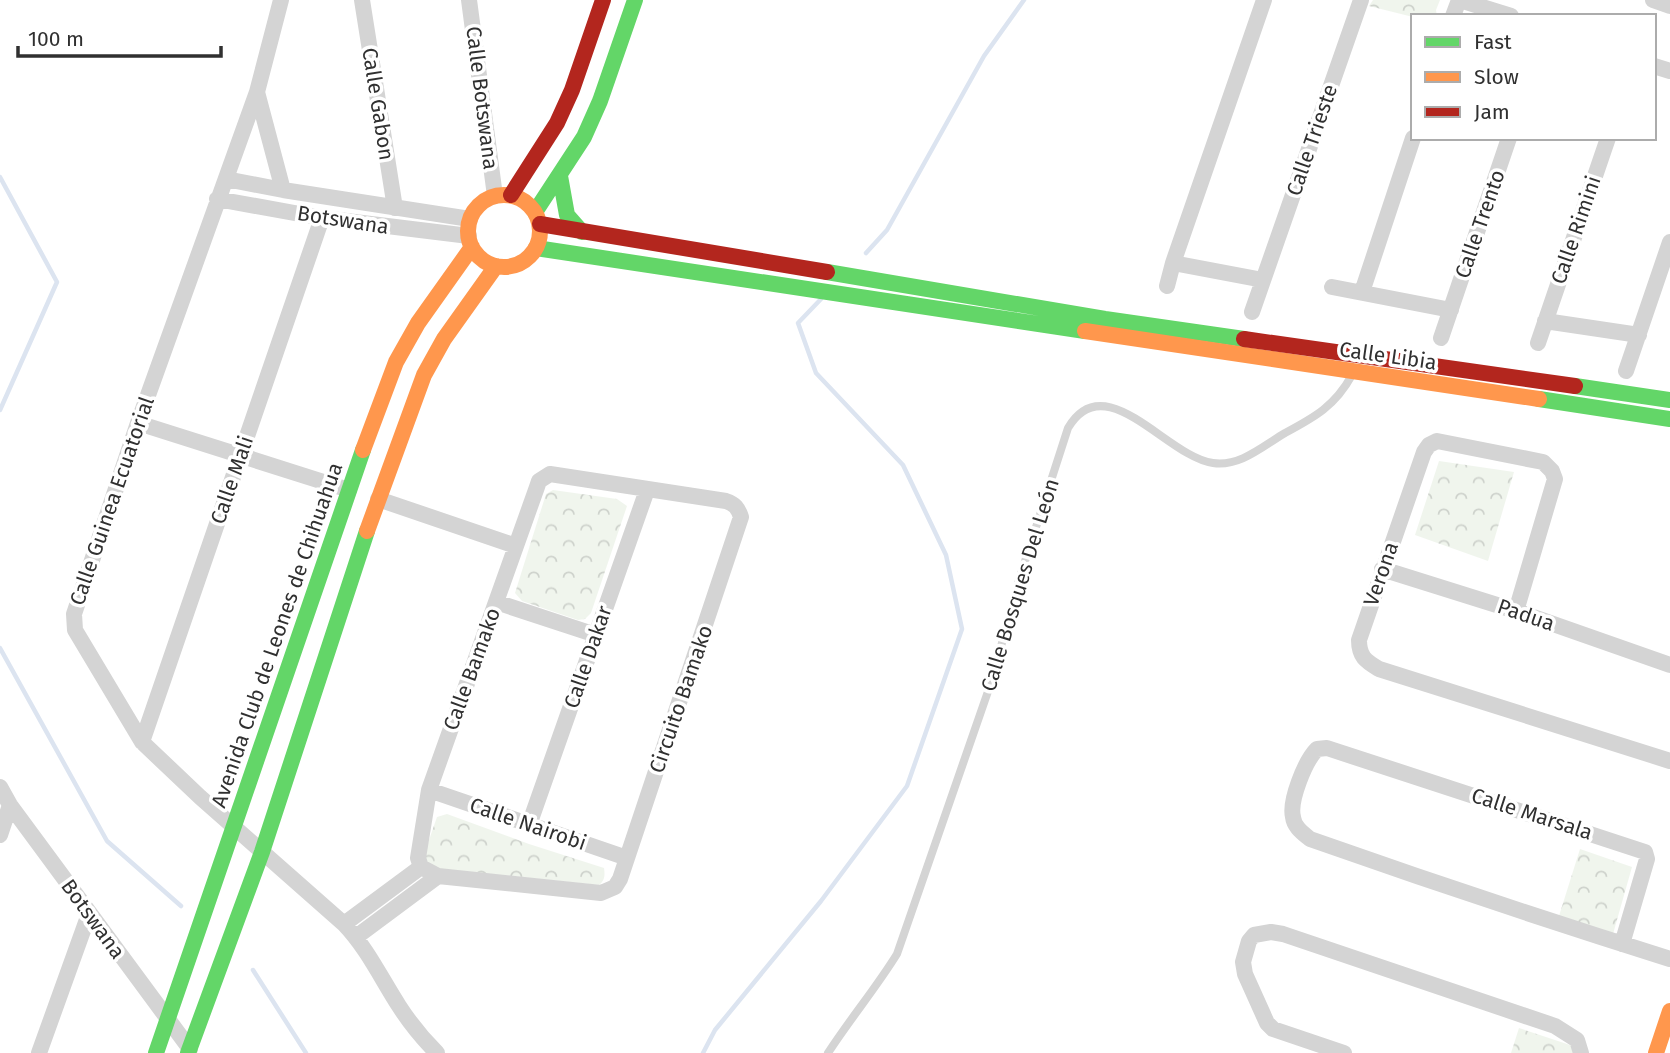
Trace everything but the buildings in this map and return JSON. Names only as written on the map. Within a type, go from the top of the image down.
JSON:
[{"type":"street","name":"Calle Guinea Ecuatorial","points":[[281,0],[257,92],[138,423],[74,614],[74,622],[79,640],[142,742],[344,924],[356,937],[399,1007],[437,1053]]},
{"type":"street","name":"Calle Gabon","points":[[362,0],[395,208]]},
{"type":"street","name":"Calle Botswana","points":[[469,0],[503,195]]},
{"type":"street","points":[[503,195],[557,123],[572,90],[603,0]]},
{"type":"street","points":[[635,0],[600,101],[584,137],[538,218],[540,237],[536,248],[529,258],[508,267],[496,266],[482,259],[471,242],[471,219],[484,201],[503,195],[521,198],[538,218],[582,232],[1103,327]]},
{"type":"street","points":[[1167,286],[1172,263],[1264,0]]},
{"type":"street","name":"Calle Trieste","points":[[1252,312],[1361,0]]},
{"type":"street","points":[[1459,0],[1504,14]]},
{"type":"street","points":[[1653,0],[1670,6]]},
{"type":"street","points":[[257,92],[283,190]]},
{"type":"street","points":[[1362,292],[1412,140]]},
{"type":"street","name":"Calle Trento","points":[[1441,338],[1508,140]]},
{"type":"street","name":"Calle Rimini","points":[[1538,343],[1607,140]]},
{"type":"street","points":[[560,176],[567,215],[582,232]]},
{"type":"street","name":"Botswana","points":[[226,179],[471,219]]},
{"type":"street","name":"Botswana","points":[[217,199],[471,242]]},
{"type":"street","name":"Calle Mali","points":[[142,742],[322,218]]},
{"type":"street","name":"Avenida Club de Leones de Chihuahua","points":[[156,1053],[349,490],[396,362],[471,242]]},
{"type":"street","points":[[1626,370],[1670,242]]},
{"type":"street","points":[[536,248],[1103,327]]},
{"type":"street","points":[[1172,263],[1263,279]]},
{"type":"street","points":[[189,1051],[262,852],[378,499],[424,376],[444,339],[496,266]]},
{"type":"street","points":[[1332,287],[1451,310]]},
{"type":"street","points":[[1545,321],[1639,335]]},
{"type":"street","name":"Calle Libia","points":[[1103,327],[1354,372],[1670,419]]},
{"type":"street","name":"Calle Libia","points":[[1103,327],[1670,400]]},
{"type":"street","points":[[138,423],[349,490]]},
{"type":"street","name":"Verona","points":[[1516,611],[1555,479],[1552,471],[1543,462],[1433,442],[1424,452],[1382,569],[1359,640],[1359,652],[1365,660],[1379,669],[1670,761]]},
{"type":"street","name":"Calle Bamako","points":[[421,867],[418,858],[429,790],[537,487],[544,477],[556,474],[726,501],[739,510]]},
{"type":"street","name":"Calle Dakar","points":[[529,825],[647,489]]},
{"type":"street","points":[[378,499],[516,546]]},
{"type":"street","name":"Circuito Bamako","points":[[438,876],[601,894],[615,887],[741,525],[739,510]]},
{"type":"street","name":"Padua","points":[[1382,569],[1516,611],[1670,665]]},
{"type":"street","points":[[496,602],[596,635]]},
{"type":"street","name":"Calle Marsala","points":[[1327,748],[1645,852],[1647,859],[1622,944],[1310,839],[1293,821],[1292,807],[1310,756],[1317,749],[1327,748]]},
{"type":"street","name":"Botswana","points":[[0,787],[10,805],[189,1051]]},
{"type":"street","name":"Calle Nairobi","points":[[429,790],[627,858]]},
{"type":"street","points":[[0,835],[10,805]]},
{"type":"street","points":[[344,924],[421,867],[438,876],[356,937]]},
{"type":"street","points":[[39,1053],[89,914]]},
{"type":"street","points":[[1343,1053],[1273,1030],[1266,1023],[1244,968],[1249,941],[1254,935],[1271,932],[1283,934],[1528,1016],[1568,1033],[1577,1040],[1581,1053]]},
{"type":"street","points":[[1622,944],[1670,959]]},
{"type":"street","points":[[1656,1053],[1670,1011]]},
{"type":"lane","name":"Calle Bosques Del León","points":[[828,1053],[846,1025],[877,987],[897,954],[993,677],[1017,586],[1068,428],[1075,415],[1098,405],[1118,408],[1185,453],[1212,463],[1228,463],[1246,457],[1322,411],[1342,394],[1354,372]]},
{"type":"green space","points":[[1373,0],[1440,0],[1437,14],[1411,14],[1411,16],[1369,6]]},
{"type":"green space","points":[[1439,461],[1514,472],[1488,561],[1415,535]]},
{"type":"green space","points":[[553,490],[617,499],[627,506],[591,613],[585,619],[578,620],[522,601],[515,593],[546,494]]},
{"type":"green space","points":[[447,814],[604,868],[603,879],[599,885],[430,868],[422,860],[437,817]]},
{"type":"green space","points":[[1580,849],[1632,867],[1613,934],[1559,916]]},
{"type":"green space","points":[[1519,1028],[1576,1047],[1574,1053],[1511,1053]]},
{"type":"waterway","points":[[866,253],[887,230],[984,56],[1024,0]]},
{"type":"waterway","points":[[0,177],[57,282],[0,410]]},
{"type":"waterway","points":[[703,1053],[715,1030],[821,901],[907,786],[962,629],[946,555],[903,465],[816,373],[798,323],[821,299]]},
{"type":"waterway","points":[[0,648],[107,841],[181,906]]},
{"type":"waterway","points":[[253,970],[306,1053]]},
{"type":"traffic: fast","points":[[535,212],[584,137],[600,101],[635,0]]},
{"type":"traffic: fast","points":[[560,176],[567,215],[582,232]]},
{"type":"traffic: fast","points":[[536,248],[1085,331]]},
{"type":"traffic: fast","points":[[827,272],[1105,319],[1244,339]]},
{"type":"traffic: fast","points":[[1575,386],[1670,400]]},
{"type":"traffic: fast","points":[[1539,399],[1670,419]]},
{"type":"traffic: fast","points":[[156,1053],[363,450]]},
{"type":"traffic: fast","points":[[188,1053],[262,852],[367,531]]},
{"type":"traffic: slow","points":[[504,195],[524,201],[534,211],[540,231],[534,251],[524,261],[504,267],[484,261],[474,251],[468,231],[474,211],[484,201],[504,195]]},
{"type":"traffic: slow","points":[[363,450],[396,362],[418,323],[472,247]]},
{"type":"traffic: slow","points":[[367,531],[424,375],[444,339],[496,266]]},
{"type":"traffic: slow","points":[[1085,331],[1539,399]]},
{"type":"traffic: slow","points":[[1656,1053],[1670,1011]]},
{"type":"traffic: jam","points":[[511,195],[557,123],[572,90],[603,0]]},
{"type":"traffic: jam","points":[[540,224],[827,272]]},
{"type":"traffic: jam","points":[[1244,339],[1575,386]]}]
